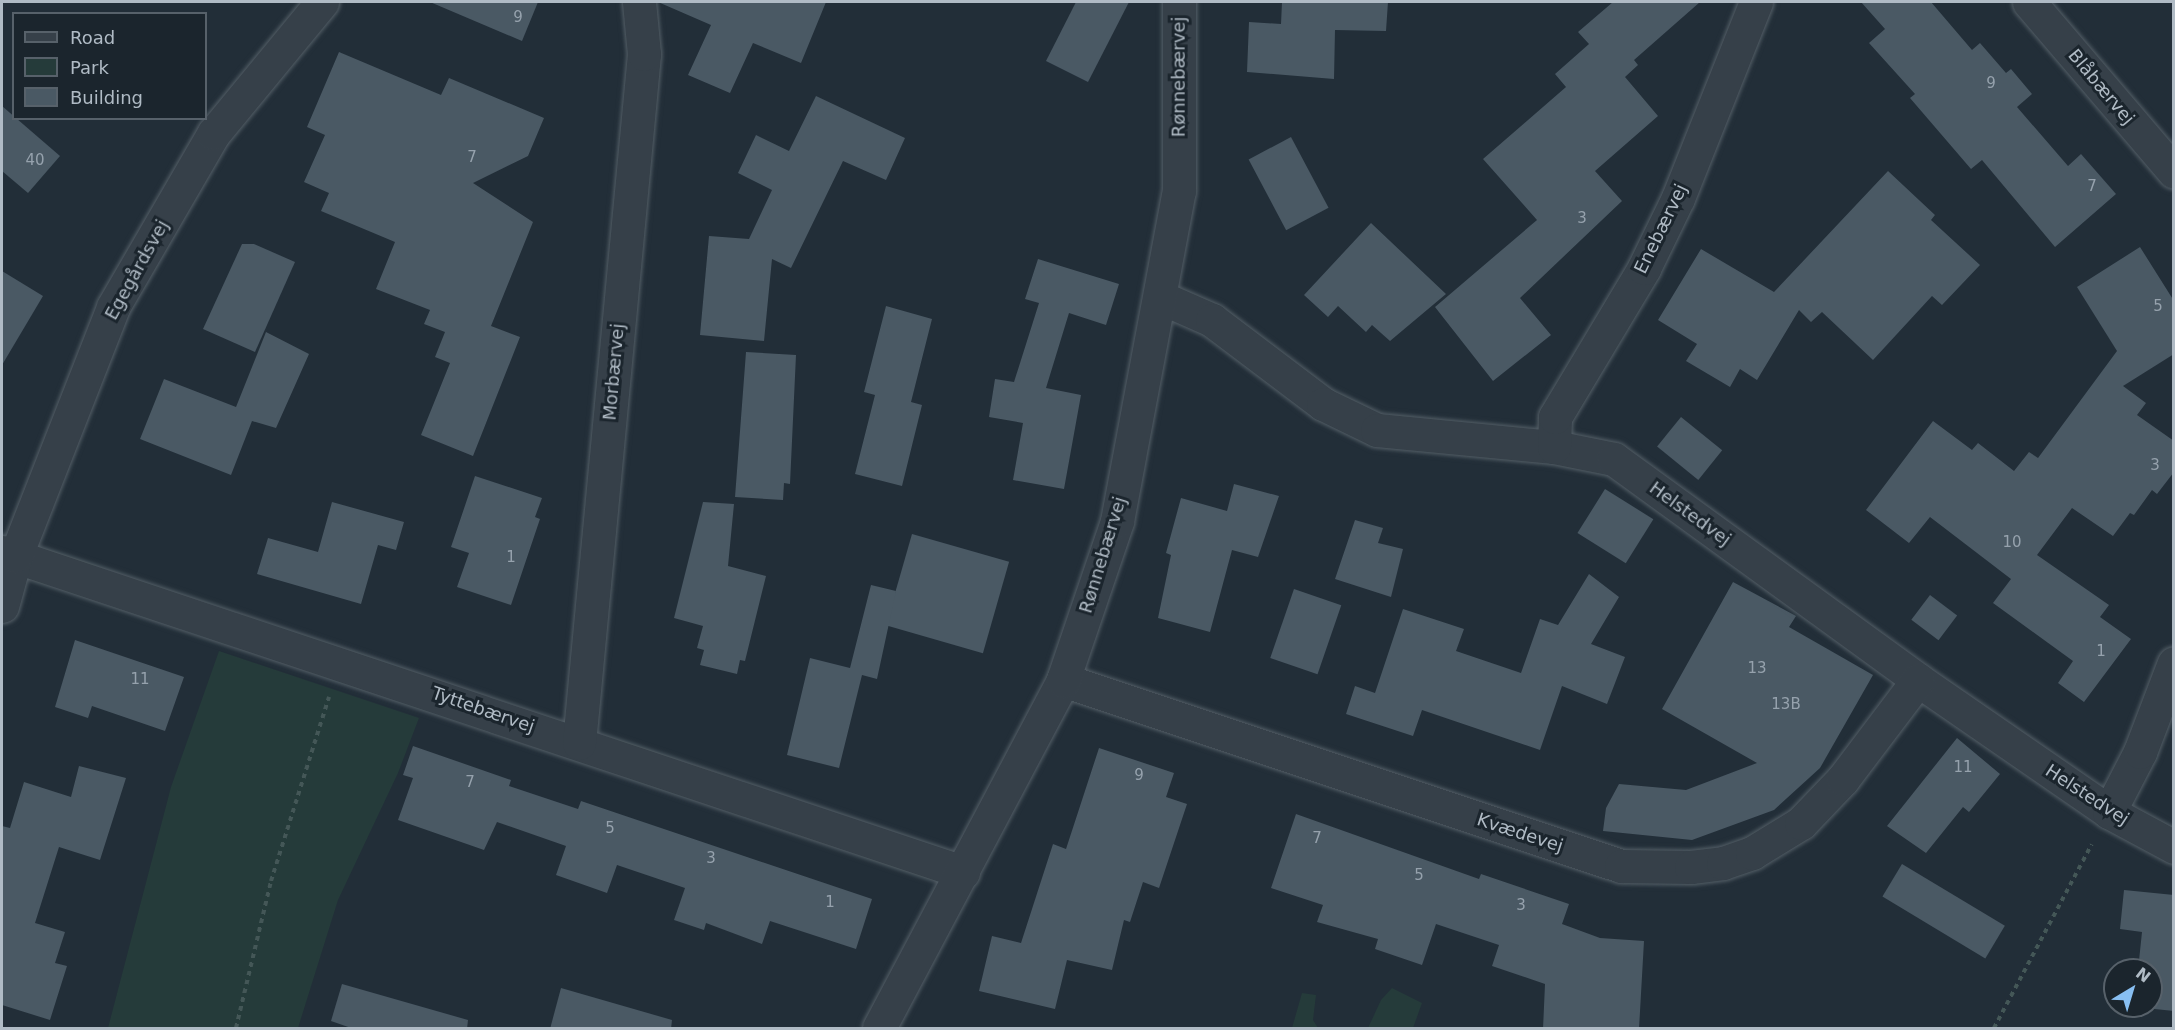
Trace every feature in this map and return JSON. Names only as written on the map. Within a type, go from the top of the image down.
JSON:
[{"type":"street","name":"Egegårdsvej","points":[[2,606],[9,554],[114,307],[214,133],[322,2]]},
{"type":"street","name":"Morbærvej","points":[[579,743],[644,54],[639,2]]},
{"type":"street","name":"Rønnebærvej","points":[[879,1029],[1063,680],[1117,521],[1162,298],[1179,191],[1179,2]]},
{"type":"street","name":"Enebærvej","points":[[1554,447],[1555,417],[1644,268],[1678,198],[1756,2]]},
{"type":"street","name":"Blåbærvej","points":[[2029,2],[2174,172]]},
{"type":"street","name":"Helstedvej","points":[[1162,298],[1212,320],[1323,404],[1377,430],[1554,447],[1614,459],[1918,680],[2109,812],[2174,847]]},
{"type":"street","name":"Tyttebærvej","points":[[9,554],[340,662],[963,872]]},
{"type":"street","points":[[2109,812],[2140,752],[2174,663]]},
{"type":"street","name":"Kvædevej","points":[[1063,680],[1621,866],[1691,867],[1723,863],[1752,853],[1801,823],[1843,779],[1918,680]]},
{"type":"path","points":[[236,1029],[271,881],[340,662]]},
{"type":"path","points":[[1994,1029],[2109,812]]},
{"type":"green space","points":[[219,651],[419,718],[398,773],[338,900],[298,1028],[108,1028],[171,787]]},
{"type":"green space","points":[[1392,988],[1422,1003],[1413,1028],[1368,1028],[1381,1000]]},
{"type":"green space","points":[[1302,993],[1316,995],[1313,1020],[1318,1028],[1292,1028]]},
{"type":"building","points":[[430,2],[538,2],[522,41]]},
{"type":"building","points":[[658,2],[826,2],[801,63],[753,43],[730,93],[688,75],[711,25]]},
{"type":"building","points":[[1076,2],[1129,2],[1088,82],[1046,61]]},
{"type":"building","points":[[1282,2],[1388,2],[1386,31],[1335,30],[1334,79],[1247,72],[1249,22],[1281,24]]},
{"type":"building","points":[[1613,2],[1700,2],[1634,60],[1638,65],[1625,77],[1658,116],[1595,171],[1622,201],[1520,298],[1551,335],[1493,381],[1435,307],[1537,220],[1483,159],[1566,87],[1555,74],[1589,44],[1578,32]]},
{"type":"building","points":[[1861,2],[1931,2],[1972,50],[1980,43],[2006,73],[2011,69],[2032,94],[2017,107],[2068,166],[2081,154],[2116,194],[2055,247],[1982,160],[1971,169],[1910,98],[1915,94],[1869,43],[1885,29]]},
{"type":"building","points":[[339,52],[441,95],[449,78],[544,118],[528,156],[473,183],[533,222],[491,326],[520,337],[473,456],[421,435],[450,363],[435,357],[445,332],[424,324],[430,310],[376,289],[395,242],[321,211],[329,193],[304,182],[325,135],[307,127]]},
{"type":"building","points":[[816,96],[905,138],[886,180],[843,161],[791,268],[772,259],[764,341],[700,335],[709,236],[749,239],[772,190],[738,173],[756,135],[789,151]]},
{"type":"building","points":[[2,106],[12,115],[12,120],[18,120],[60,156],[28,193],[2,171]]},
{"type":"building","points":[[1291,137],[1329,208],[1286,230],[1249,160]]},
{"type":"building","points":[[1888,171],[1935,215],[1931,220],[1980,265],[1942,305],[1932,296],[1873,360],[1822,312],[1811,322],[1799,310],[1757,380],[1740,369],[1730,387],[1686,361],[1697,344],[1658,320],[1701,249],[1774,292]]},
{"type":"building","points":[[1371,223],[1446,294],[1390,341],[1372,325],[1366,332],[1338,306],[1328,317],[1304,295]]},
{"type":"building","points":[[242,244],[254,244],[295,262],[255,352],[203,329]]},
{"type":"building","points":[[2140,247],[2174,301],[2174,354],[2123,386],[2146,403],[2137,415],[2174,441],[2174,472],[2157,494],[2152,490],[2134,515],[2130,513],[2113,536],[2072,508],[2037,555],[2109,605],[2100,617],[2131,639],[2084,702],[2058,683],[2073,661],[1993,603],[2011,579],[1930,517],[1909,543],[1866,510],[1933,421],[1972,450],[1978,443],[2014,471],[2029,452],[2038,458],[2117,351],[2077,287]]},
{"type":"building","points":[[1038,259],[1119,284],[1106,325],[1069,313],[1046,388],[1081,395],[1064,489],[1013,480],[1023,423],[989,417],[995,379],[1014,382],[1039,303],[1025,299]]},
{"type":"building","points":[[2,271],[43,296],[2,365]]},
{"type":"building","points":[[886,306],[932,319],[911,402],[922,405],[902,486],[855,474],[875,395],[864,392]]},
{"type":"building","points":[[266,332],[309,354],[276,428],[252,421],[231,475],[140,439],[164,379],[236,407]]},
{"type":"building","points":[[746,352],[796,355],[790,484],[784,483],[783,500],[735,497]]},
{"type":"building","points":[[1681,417],[1722,450],[1698,480],[1657,447]]},
{"type":"building","points":[[475,476],[542,498],[535,517],[540,519],[511,605],[457,587],[469,553],[451,547]]},
{"type":"building","points":[[1234,484],[1279,496],[1258,557],[1232,550],[1210,632],[1158,618],[1171,555],[1166,553],[1181,498],[1227,511]]},
{"type":"building","points":[[1605,489],[1653,519],[1626,563],[1577,533]]},
{"type":"building","points":[[332,502],[404,522],[396,550],[378,545],[361,604],[257,574],[268,538],[318,552]]},
{"type":"building","points":[[703,502],[734,504],[728,566],[766,576],[745,661],[740,660],[737,674],[700,665],[704,650],[697,648],[703,626],[674,618]]},
{"type":"building","points":[[1355,520],[1383,528],[1378,543],[1403,549],[1391,597],[1335,579]]},
{"type":"building","points":[[912,534],[1009,562],[983,653],[886,625]]},
{"type":"building","points":[[1589,574],[1619,597],[1591,644],[1625,657],[1607,704],[1562,686],[1540,750],[1422,710],[1413,736],[1346,714],[1355,686],[1375,693],[1403,609],[1464,629],[1456,651],[1521,673],[1540,619],[1558,625]]},
{"type":"building","points":[[1733,582],[1796,616],[1789,627],[1873,675],[1820,768],[1774,810],[1692,840],[1603,831],[1606,808],[1619,784],[1686,790],[1757,763],[1662,709]]},
{"type":"building","points":[[871,585],[896,591],[877,679],[862,675],[839,768],[787,755],[810,658],[850,668]]},
{"type":"building","points":[[1294,589],[1341,605],[1318,674],[1270,658]]},
{"type":"building","points":[[1930,595],[1957,615],[1938,640],[1911,620]]},
{"type":"building","points":[[75,640],[184,677],[165,731],[92,706],[88,718],[55,707]]},
{"type":"building","points":[[1957,738],[2000,774],[1969,812],[1963,807],[1926,853],[1887,826]]},
{"type":"building","points":[[413,746],[511,780],[509,786],[578,809],[581,801],[872,899],[856,949],[770,921],[762,944],[706,923],[704,930],[674,920],[685,888],[617,865],[607,893],[556,875],[566,846],[497,822],[484,850],[398,820],[413,778],[403,775]]},
{"type":"building","points":[[1099,748],[1174,773],[1166,797],[1187,804],[1159,888],[1143,882],[1130,922],[1124,920],[1112,970],[1067,960],[1055,1009],[979,991],[992,936],[1021,943],[1053,844],[1066,849]]},
{"type":"building","points":[[79,766],[126,778],[100,860],[59,847],[35,923],[65,932],[55,963],[67,966],[50,1020],[2,1005],[2,826],[10,828],[24,782],[71,797]]},
{"type":"building","points":[[1296,814],[1479,879],[1481,874],[1569,904],[1562,924],[1600,938],[1644,941],[1639,1029],[1543,1029],[1545,984],[1492,966],[1499,945],[1436,924],[1422,965],[1375,949],[1378,939],[1317,922],[1323,905],[1271,888]]},
{"type":"building","points":[[1902,864],[2005,926],[1985,958],[1882,897]]},
{"type":"building","points":[[2124,890],[2174,895],[2174,1011],[2163,1010],[2163,958],[2139,958],[2142,932],[2120,929]]},
{"type":"building","points":[[342,984],[468,1020],[467,1029],[354,1029],[331,1021]]},
{"type":"building","points":[[561,988],[672,1020],[671,1029],[550,1029]]}]
